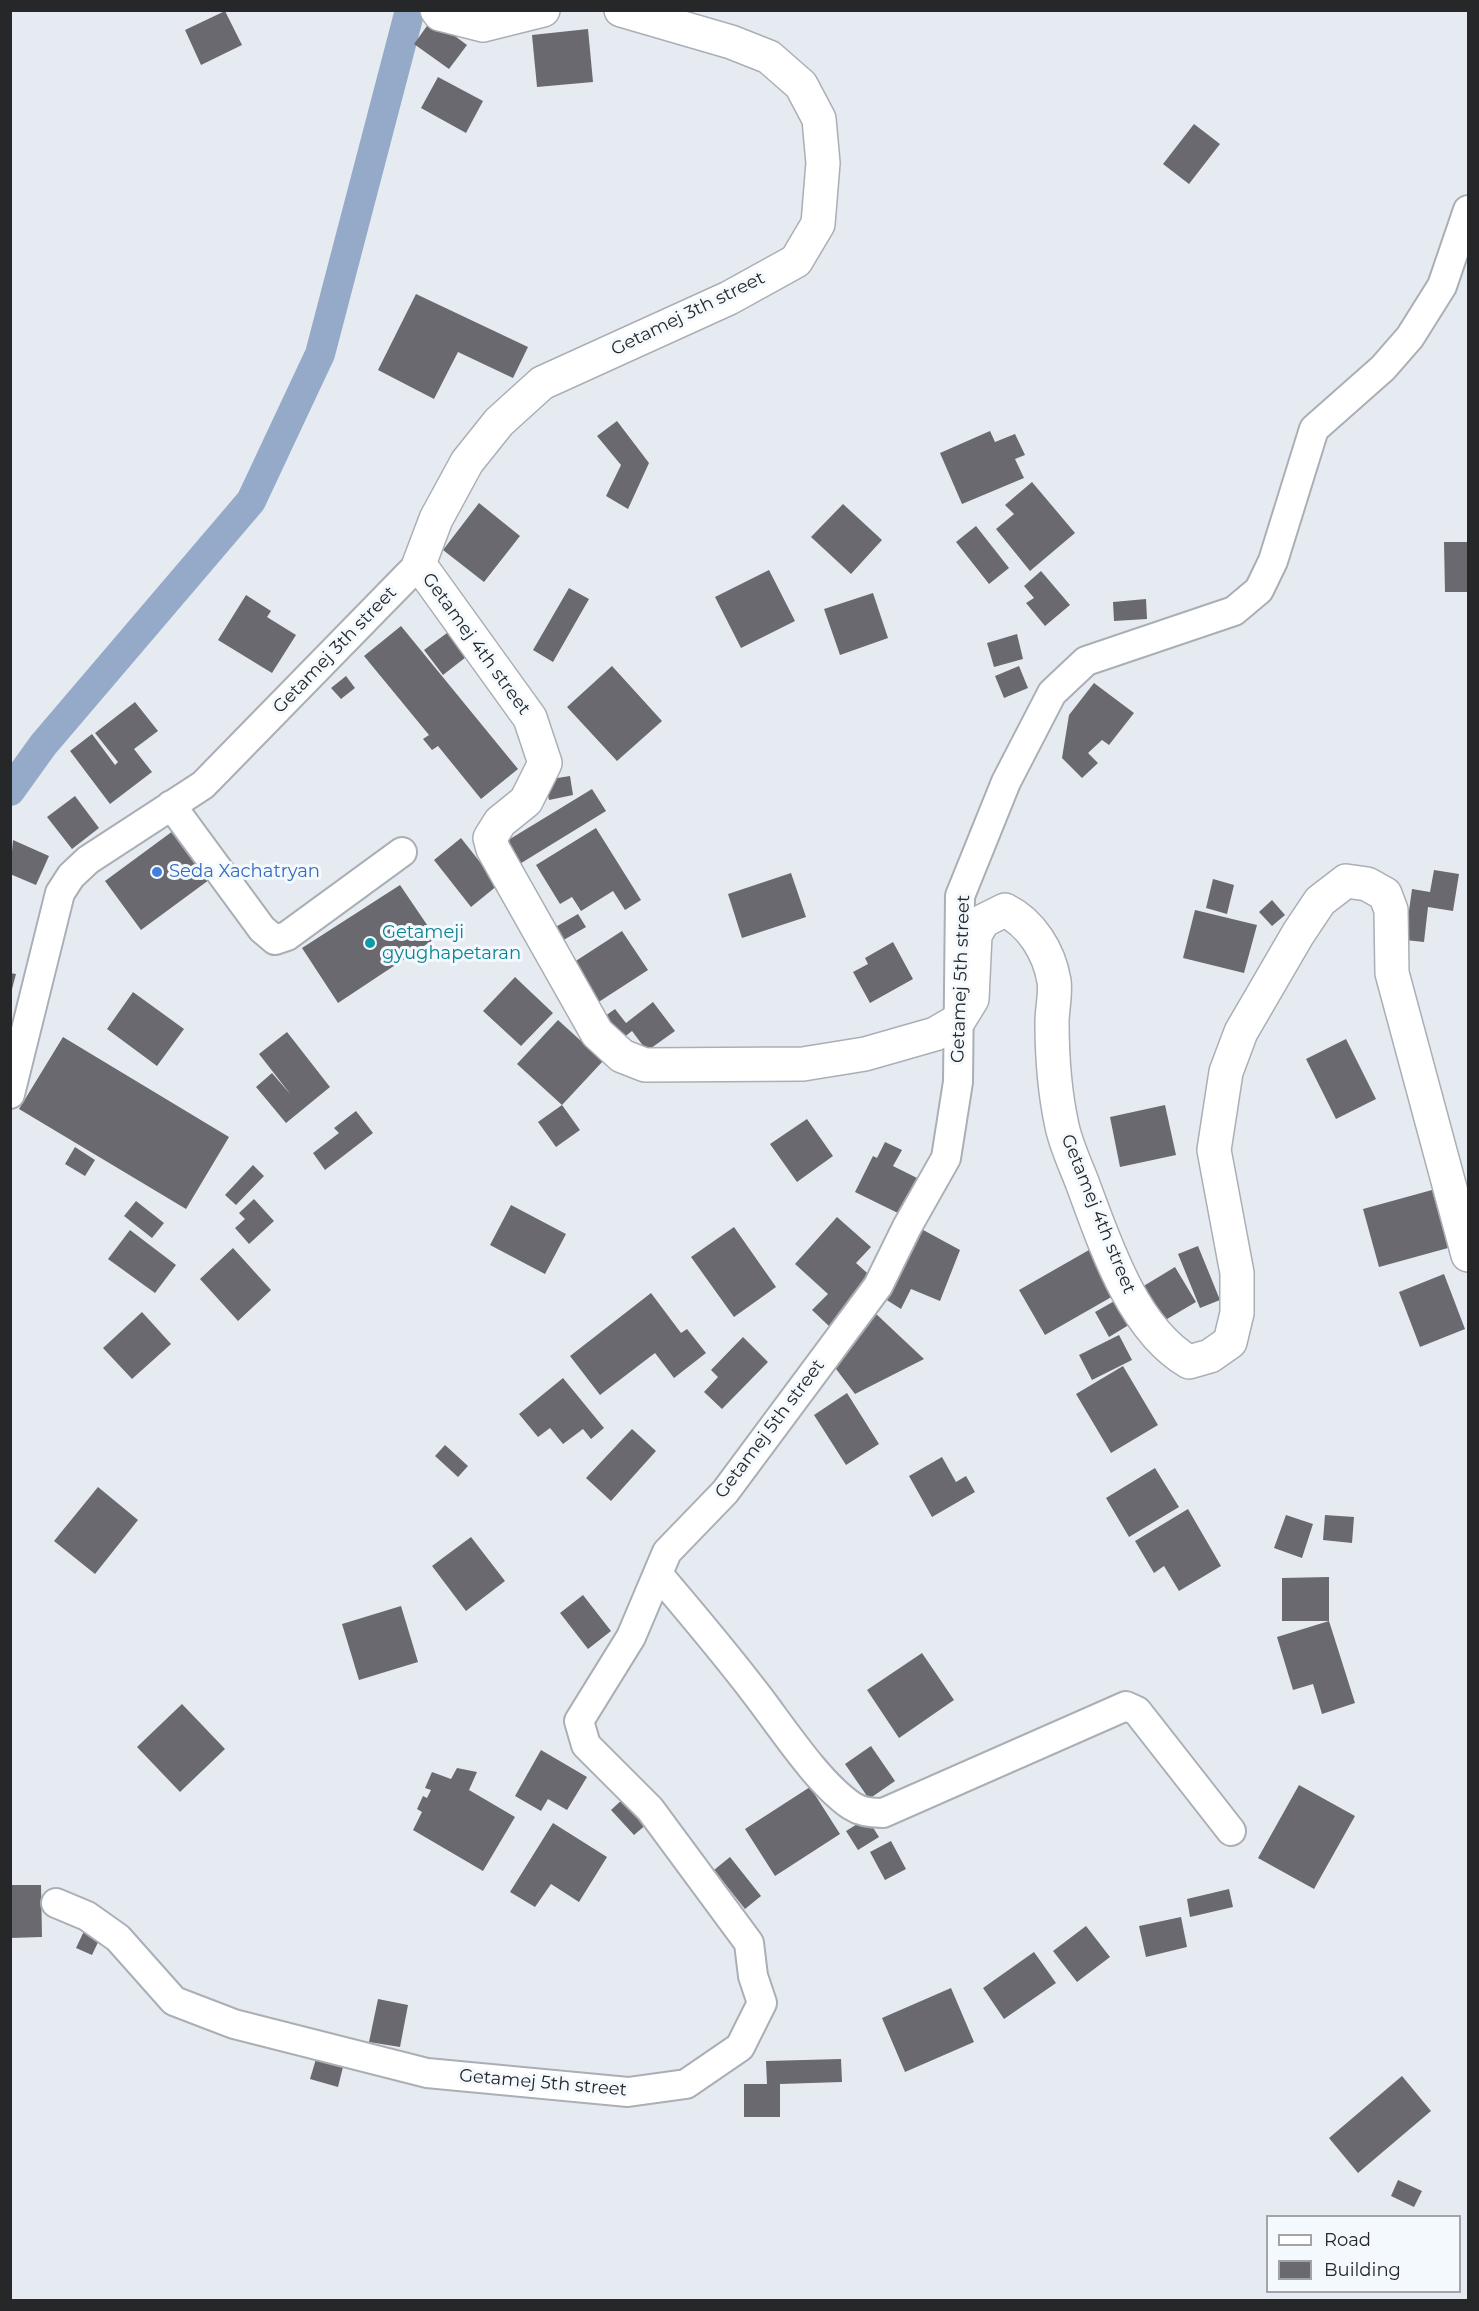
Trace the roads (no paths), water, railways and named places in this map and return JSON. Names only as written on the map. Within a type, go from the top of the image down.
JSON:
[{"type":"street","points":[[438,12],[483,25],[543,10]]},
{"type":"street","name":"Getamej 3th street","points":[[10,1094],[60,893],[71,876],[88,860],[203,785],[419,564],[436,519],[467,462],[499,422],[543,383],[729,298],[796,261],[818,224],[823,163],[819,119],[801,85],[769,57],[731,42],[621,10]]},
{"type":"street","name":"Getamej 5th street","points":[[56,1903],[87,1916],[118,1938],[174,2001],[234,2024],[427,2073],[628,2092],[686,2084],[740,2047],[762,2003],[753,1976],[749,1943],[695,1874],[650,1809],[586,1745],[579,1721],[631,1637],[667,1552],[725,1492],[878,1286],[906,1227],[946,1158],[958,1082],[960,896],[1006,783],[1052,693],[1086,661],[1234,611],[1259,590],[1273,561],[1314,429],[1383,368],[1410,337],[1442,286],[1468,210]]},
{"type":"street","name":"Getamej 4th street","points":[[419,564],[530,718],[545,763],[526,801],[500,822],[490,838],[493,849],[597,1033],[622,1056],[645,1065],[803,1064],[893,1047],[934,1034],[958,1020],[972,999],[975,935],[983,921],[1005,910],[1022,919],[1043,948],[1054,982],[1052,1023],[1062,1127],[1092,1210],[1123,1282],[1144,1319],[1172,1353],[1188,1362],[1210,1356],[1230,1342],[1237,1313],[1237,1273],[1214,1150],[1226,1072],[1241,1032],[1320,900],[1346,881],[1367,884],[1385,894],[1391,910],[1392,973],[1468,1256]]},
{"type":"street","points":[[171,805],[262,929],[275,940],[287,936],[402,852]]},
{"type":"street","points":[[658,1574],[721,1648],[796,1747],[833,1790],[854,1808],[871,1813],[883,1813],[1126,1706],[1137,1711],[1231,1831]]},
{"type":"waterway","points":[[10,791],[43,745],[251,501],[320,354],[410,10]]},
{"type":"place","name":"Seda Xachatryan","points":[[157,872]]},
{"type":"place","name":"Getameji gyughapetaran","points":[[370,943]]}]
